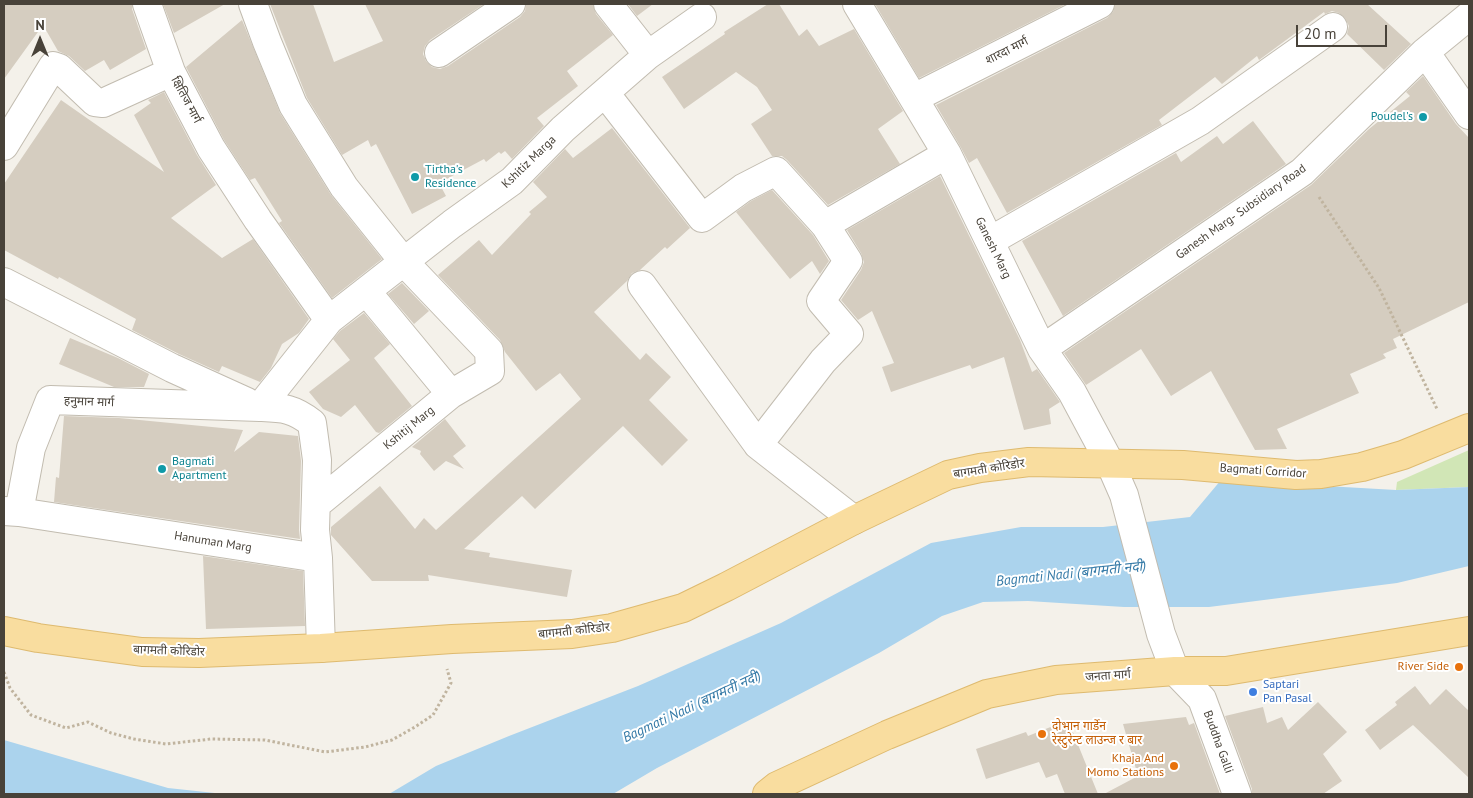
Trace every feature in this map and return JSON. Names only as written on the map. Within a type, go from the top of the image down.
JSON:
[{"type":"main road","name":"Bagmati Corridor","points":[[1110,463],[1183,465],[1296,475],[1321,474],[1362,467],[1403,455],[1459,433]]},
{"type":"main road","name":"बागमती कोरिडोर","points":[[4,631],[38,638],[142,652],[199,653],[572,634],[612,628],[683,608],[854,520],[948,475],[980,468],[1029,462],[1110,463]]},
{"type":"main road","name":"जनता मार्ग","points":[[767,794],[778,786],[887,734],[987,694],[1056,680],[1175,671],[1226,671],[1469,631]]},
{"type":"street","points":[[253,4],[293,105],[344,188],[404,262]]},
{"type":"street","points":[[439,53],[511,4]]},
{"type":"street","points":[[608,4],[648,55]]},
{"type":"street","name":"Ganesh Marg","points":[[857,4],[946,154],[1042,349],[1072,392],[1110,463],[1124,495],[1161,634],[1175,671]]},
{"type":"street","name":"शारदा मार्ग","points":[[914,98],[1100,4]]},
{"type":"street","points":[[149,10],[172,72]]},
{"type":"street","name":"Ganesh Marg- Subsidiary Road","points":[[1042,349],[1302,172],[1425,52],[1469,16]]},
{"type":"street","name":"Kshitiz Marga","points":[[260,408],[329,320],[452,224],[512,181],[563,129],[605,92],[648,55],[702,17]]},
{"type":"street","points":[[990,241],[1200,121],[1333,27]]},
{"type":"street","points":[[1425,52],[1469,115]]},
{"type":"street","name":"क्षितिज मार्ग","points":[[4,146],[53,66],[59,68],[96,102],[103,102],[172,72],[211,148],[258,220],[329,320]]},
{"type":"street","points":[[605,92],[702,218],[743,188],[776,171],[825,225],[848,261],[821,302],[849,334],[823,361],[758,445]]},
{"type":"street","points":[[825,225],[946,154]]},
{"type":"street","name":"Kshitij Marg","points":[[317,504],[451,394],[490,371],[489,351],[404,262]]},
{"type":"street","points":[[4,282],[172,368],[260,408],[282,408],[299,413],[312,422],[317,460],[316,530],[321,648]]},
{"type":"street","points":[[642,285],[758,445],[854,520]]},
{"type":"street","points":[[366,291],[451,394]]},
{"type":"street","name":"हनुमान मार्ग","points":[[12,512],[31,448],[50,400],[260,408]]},
{"type":"street","name":"Hanuman Marg","points":[[12,512],[318,558]]},
{"type":"street","name":"Buddha Galli","points":[[1175,671],[1202,699],[1237,794]]},
{"type":"path","points":[[1302,172],[1379,288],[1459,433]]},
{"type":"path","points":[[4,672],[10,688],[31,715],[66,728],[88,722],[134,739],[166,744],[211,738],[264,740],[325,752],[365,747],[392,740],[427,720],[433,715],[452,683],[446,665]]},
{"type":"green space","points":[[1469,450],[1469,487],[1396,490],[1397,482]]},
{"type":"water","name":"Bagmati Nadi (बागमती नदी)","points":[[1221,480],[1396,490],[1469,487],[1469,566],[1397,583],[1209,607],[1124,607],[1028,601],[983,602],[942,616],[879,653],[657,768],[613,794],[389,794],[436,766],[638,686],[781,623],[931,543],[1021,527],[1103,527],[1190,517]]},
{"type":"water","points":[[4,740],[168,788],[224,794],[4,794]]},
{"type":"building","points":[[4,4],[132,4],[146,49],[110,70],[104,60],[85,71],[69,56],[58,51],[43,25],[4,79]]},
{"type":"building","points":[[163,4],[225,4],[174,33]]},
{"type":"building","points":[[270,4],[313,4],[334,62],[383,41],[365,4],[484,4],[430,40],[425,46],[423,54],[426,61],[432,67],[440,69],[448,66],[520,17],[525,11],[526,4],[593,4],[596,14],[613,35],[567,71],[578,86],[537,118],[544,126],[512,159],[505,151],[501,154],[499,152],[486,162],[484,159],[439,183],[446,196],[412,214],[376,144],[371,147],[368,140],[342,155],[307,98]]},
{"type":"building","points":[[628,4],[653,4],[637,16]]},
{"type":"building","points":[[768,4],[779,4],[799,36],[807,29],[819,46],[854,29],[903,111],[878,129],[900,164],[828,205],[787,160],[782,156],[772,156],[751,124],[772,110],[757,87],[736,72],[684,109],[662,77],[725,34],[724,32]]},
{"type":"building","points":[[875,4],[1066,4],[919,78]]},
{"type":"building","points":[[1115,4],[1367,4],[1411,44],[1384,70],[1347,34],[1349,26],[1345,18],[1339,13],[1332,11],[1325,14],[1324,12],[1259,60],[1257,56],[1222,84],[1215,77],[1159,120],[1162,125],[1007,213],[977,158],[969,163],[936,105],[1107,18],[1113,12]]},
{"type":"building","points":[[242,20],[280,113],[331,195],[382,259],[332,298],[279,223],[282,221],[255,178],[250,180],[224,140],[186,67]]},
{"type":"building","points":[[1423,76],[1456,124],[1469,138],[1469,302],[1393,339],[1397,348],[1383,354],[1386,358],[1350,374],[1359,393],[1277,429],[1287,449],[1255,450],[1211,371],[1171,396],[1141,349],[1086,385],[1064,353],[1311,185],[1369,129],[1410,96],[1406,92]]},
{"type":"building","points":[[164,92],[197,155],[216,185],[171,218],[222,258],[253,239],[309,319],[299,333],[282,344],[271,368],[260,382],[222,366],[219,372],[132,330],[136,319],[59,277],[58,279],[4,250],[4,184],[61,100],[164,172],[134,115],[151,103],[148,100]]},
{"type":"building","points":[[1253,121],[1286,164],[1063,316],[1022,241],[1176,153],[1181,162],[1217,136],[1223,144]]},
{"type":"building","points":[[612,128],[690,228],[667,249],[665,247],[640,270],[632,273],[627,281],[594,312],[640,360],[646,353],[671,377],[649,400],[688,440],[662,466],[623,426],[535,509],[522,496],[464,549],[490,553],[489,557],[572,570],[567,597],[428,575],[429,581],[372,581],[331,535],[331,527],[380,486],[415,529],[424,518],[436,530],[581,399],[560,373],[536,391],[505,352],[500,340],[438,275],[479,240],[492,255],[531,214],[529,212],[547,197],[533,182],[565,149],[573,158]]},
{"type":"building","points":[[940,176],[1020,340],[1032,372],[1037,369],[1060,402],[1049,409],[1051,424],[1024,430],[1004,357],[972,369],[970,365],[891,392],[882,367],[894,363],[872,311],[858,320],[841,300],[861,270],[864,262],[861,253],[847,230]]},
{"type":"building","points":[[772,190],[813,235],[829,261],[820,274],[812,261],[790,279],[736,212],[751,201]]},
{"type":"building","points":[[402,283],[429,311],[414,324],[388,294]]},
{"type":"building","points":[[364,313],[390,344],[374,358],[412,406],[379,433],[376,432],[355,405],[341,417],[323,409],[309,392],[350,360],[333,339],[340,331]]},
{"type":"building","points":[[70,338],[118,358],[149,374],[144,387],[114,387],[59,364]]},
{"type":"building","name":"Bagmati Apartment","points":[[64,416],[119,418],[243,430],[234,452],[259,432],[298,436],[301,461],[300,539],[54,502],[56,477],[59,478]]},
{"type":"building","points":[[445,419],[466,446],[453,456],[464,469],[446,461],[434,471],[420,454],[421,451],[412,447]]},
{"type":"building","points":[[203,556],[303,571],[305,626],[206,629]]},
{"type":"building","points":[[1415,686],[1430,705],[1446,689],[1469,711],[1469,778],[1413,725],[1380,750],[1365,730],[1397,705],[1395,702]]},
{"type":"building","points":[[1318,702],[1347,732],[1323,754],[1342,781],[1323,794],[1252,794],[1252,789],[1225,716],[1263,707],[1267,723],[1282,717],[1288,730]]},
{"type":"building","points":[[1186,717],[1189,725],[1194,723],[1220,794],[1104,794],[1138,776],[1123,724]]},
{"type":"building","points":[[1068,720],[1098,794],[1065,794],[1057,774],[1046,778],[1039,762],[986,779],[976,749],[1026,732],[1028,736]]},
{"type":"place","name":"Poudel's","points":[[1423,117]]},
{"type":"place","name":"Tirtha's Residence","points":[[415,177]]},
{"type":"place","name":"Bagmati Apartment","points":[[162,469]]},
{"type":"place","name":"River Side","points":[[1459,667]]},
{"type":"place","name":"Saptari Pan Pasal","points":[[1253,692]]},
{"type":"place","name":"दोभान गार्डेन रेस्टुरेन्ट लाउन्ज र बार","points":[[1042,734]]},
{"type":"place","name":"Khaja And Momo Stations","points":[[1174,766]]}]
